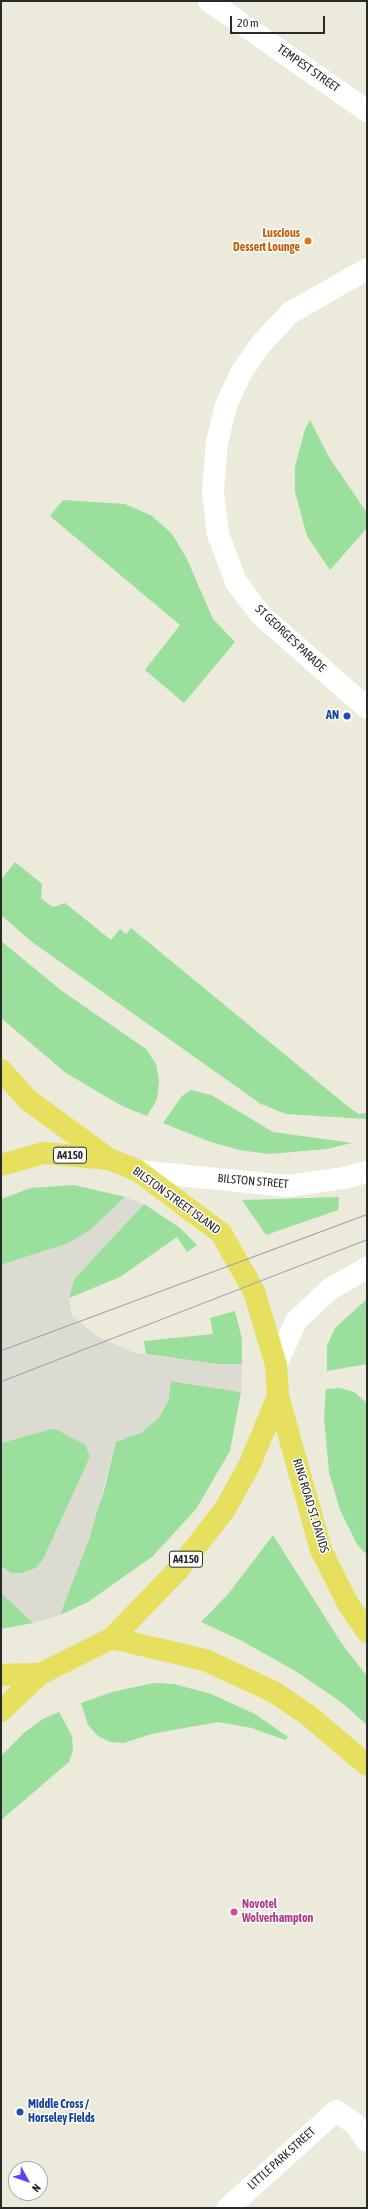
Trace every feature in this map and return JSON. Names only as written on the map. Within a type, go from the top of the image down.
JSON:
[{"type":"highway","name":"A4150","points":[[1,1070],[28,1100],[109,1159]]},
{"type":"highway","name":"BILSTON STREET ISLAND","points":[[1,1166],[44,1153],[109,1159],[138,1171],[221,1233],[254,1291],[276,1365],[278,1396],[250,1464],[225,1509],[178,1570],[112,1638],[40,1674],[1,1675]]},
{"type":"highway","name":"RING ROAD ST. DAVIDS","points":[[278,1396],[321,1550],[347,1602],[367,1632]]},
{"type":"highway","points":[[112,1638],[205,1660],[274,1692],[308,1715],[367,1765]]},
{"type":"highway","points":[[1,1711],[40,1674]]},
{"type":"street","name":"TEMPEST STREET","points":[[209,1],[367,111]]},
{"type":"street","name":"ST GEORGE'S PARADE","points":[[367,269],[290,313],[260,344],[242,371],[226,406],[217,441],[213,492],[218,534],[236,582],[261,615],[367,708]]},
{"type":"street","name":"BILSTON STREET","points":[[138,1171],[288,1186],[344,1178],[367,1172]]},
{"type":"street","points":[[276,1365],[296,1321],[330,1289],[367,1268]]},
{"type":"street","name":"LITTLE PARK STREET","points":[[228,2208],[336,2111],[354,2123],[367,2141]]},
{"type":"green space","points":[[310,420],[329,457],[367,513],[367,528],[330,570],[307,536],[295,492],[295,467],[305,429]]},
{"type":"green space","points":[[63,500],[125,504],[152,516],[172,534],[187,559],[213,619],[235,642],[184,703],[145,670],[180,625],[50,516]]},
{"type":"green space","points":[[15,862],[42,884],[41,898],[48,904],[54,907],[65,903],[111,940],[120,929],[126,934],[131,928],[351,1109],[359,1114],[367,1113],[367,1119],[286,1114],[261,1104],[32,942],[1,915],[1,880]]},
{"type":"green space","points":[[1,941],[62,991],[146,1049],[156,1064],[159,1081],[157,1099],[147,1116],[122,1106],[66,1073],[1,1018]]},
{"type":"green space","points":[[191,1090],[211,1095],[273,1132],[352,1143],[326,1149],[269,1154],[239,1150],[208,1141],[163,1123],[182,1096]]},
{"type":"green space","points":[[74,1185],[125,1197],[89,1232],[66,1244],[1,1265],[1,1199],[31,1188]]},
{"type":"green space","points":[[339,1197],[338,1210],[266,1235],[242,1200]]},
{"type":"green space","points":[[144,1204],[180,1228],[197,1245],[187,1252],[177,1237],[120,1277],[69,1298],[74,1279]]},
{"type":"green space","points":[[367,1299],[367,1364],[327,1371],[327,1346],[335,1328]]},
{"type":"green space","points":[[235,1311],[242,1339],[242,1364],[217,1364],[146,1354],[144,1341],[213,1334],[210,1318]]},
{"type":"green space","points":[[171,1381],[241,1392],[230,1451],[196,1509],[153,1556],[88,1602],[60,1615],[104,1491],[116,1441],[122,1440],[168,1402]]},
{"type":"green space","points":[[340,1388],[354,1392],[367,1403],[367,1555],[357,1544],[340,1510],[329,1472],[324,1418],[326,1389]]},
{"type":"green space","points":[[54,1428],[86,1445],[90,1457],[43,1560],[36,1568],[23,1573],[11,1573],[1,1566],[1,1443]]},
{"type":"green space","points":[[273,1535],[342,1644],[367,1676],[367,1725],[341,1702],[297,1672],[242,1641],[201,1622],[229,1593]]},
{"type":"green space","points":[[1,1593],[3,1594],[33,1623],[1,1629]]},
{"type":"green space","points":[[154,1683],[174,1684],[211,1694],[255,1714],[288,1737],[285,1740],[252,1728],[218,1722],[151,1734],[124,1743],[110,1742],[98,1736],[88,1725],[81,1703],[112,1692]]},
{"type":"green space","points":[[59,1712],[72,1736],[73,1750],[69,1762],[1,1820],[1,1756],[25,1732],[43,1719]]},
{"type":"shaded area","points":[[125,1197],[144,1204],[74,1279],[69,1298],[72,1316],[98,1337],[135,1353],[217,1364],[242,1364],[241,1392],[171,1381],[168,1402],[159,1418],[141,1433],[116,1441],[90,1537],[60,1615],[33,1623],[1,1593],[1,1566],[11,1573],[23,1573],[36,1568],[43,1560],[90,1457],[86,1445],[54,1428],[1,1443],[1,1265],[66,1244],[89,1231]]},
{"type":"tram line","points":[[1,1350],[367,1214]]},
{"type":"tram line","points":[[1,1381],[367,1239]]},
{"type":"place","name":"Luscious Dessert Lounge","points":[[308,241]]},
{"type":"place","name":"AN","points":[[347,716]]},
{"type":"place","name":"Novotel Wolverhampton","points":[[234,1912]]},
{"type":"place","name":"Middle Cross / Horseley Fields","points":[[20,2112]]}]
